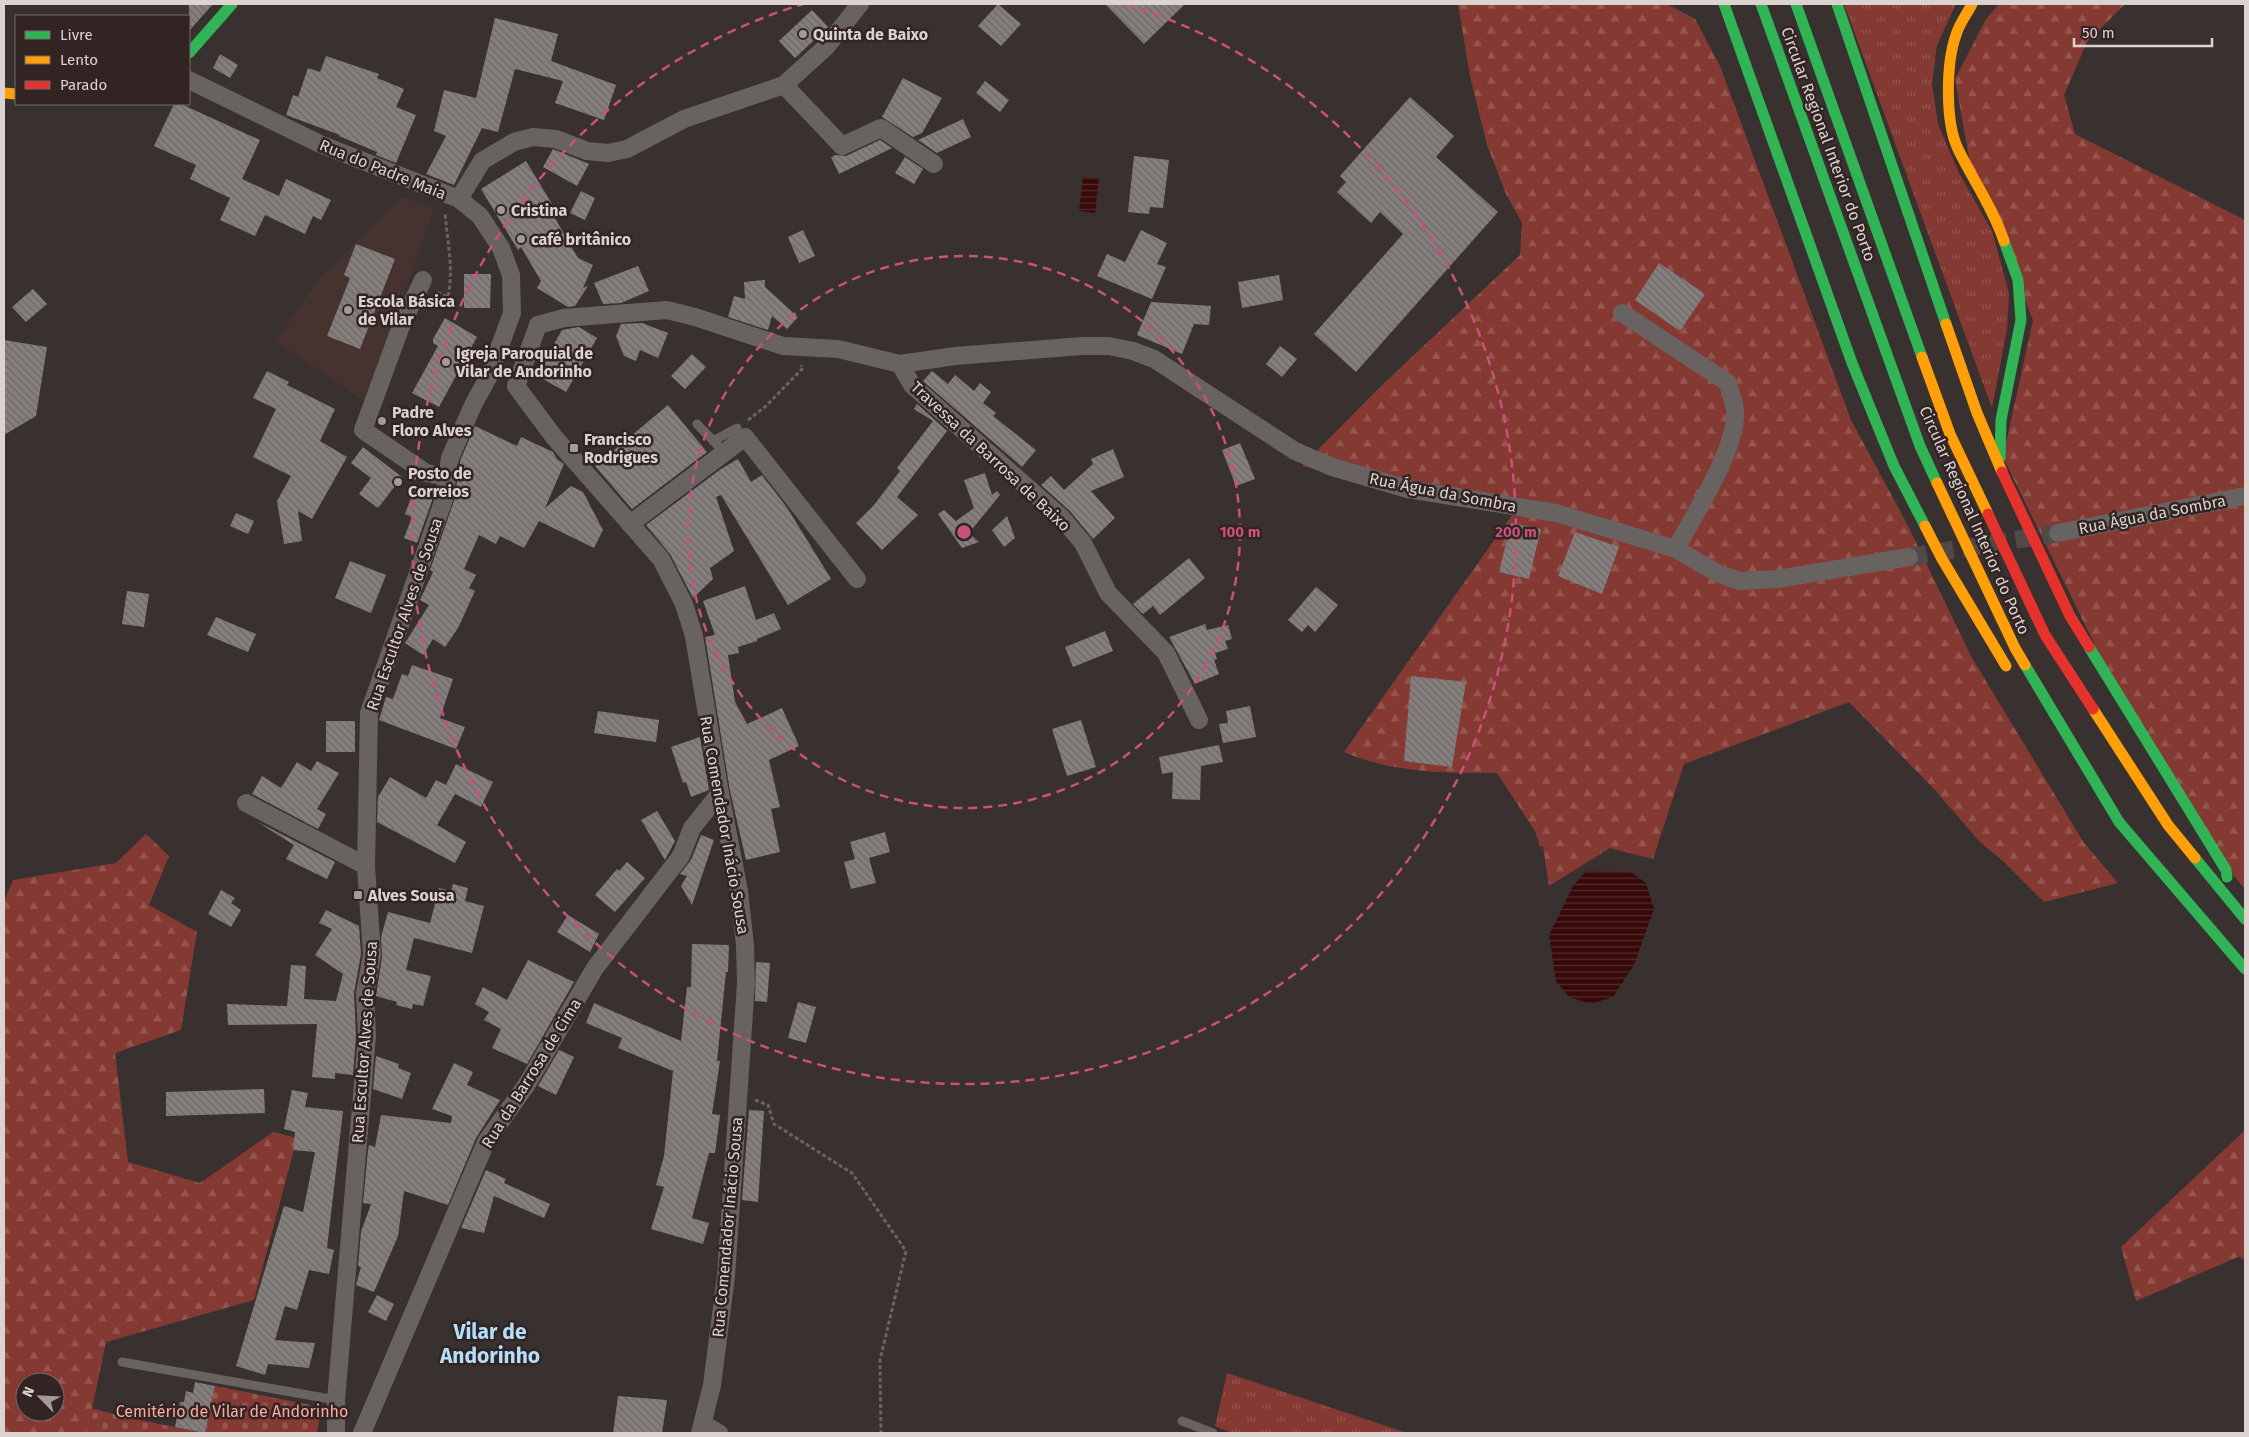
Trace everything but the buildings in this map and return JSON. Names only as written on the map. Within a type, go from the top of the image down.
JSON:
[{"type":"main road","points":[[190,52],[232,4]]},
{"type":"main road","points":[[1724,4],[1746,60],[1852,363],[1894,466],[1942,559],[2014,679]]},
{"type":"main road","name":"Circular Regional Interior do Porto","points":[[1761,4],[1920,446],[2015,648],[2119,822],[2245,969]]},
{"type":"main road","name":"Circular Regional Interior do Porto","points":[[1796,4],[1950,434],[2045,635],[2168,825],[2245,919]]},
{"type":"main road","points":[[1837,4],[1977,413],[2000,467],[2070,616],[2226,870],[2233,903]]},
{"type":"main road","points":[[1972,4],[1956,34],[1949,67],[1949,104],[1957,147],[1979,185],[2000,229],[2018,280],[2021,320],[2001,420],[2000,467]]},
{"type":"main road","points":[[1716,16],[1723,23],[1746,60]]},
{"type":"main road","points":[[2091,798],[2119,822]]},
{"type":"street","points":[[451,196],[482,160],[514,142],[533,137],[556,140],[587,151],[608,153],[627,149],[684,119],[784,85],[827,46],[860,4]]},
{"type":"street","name":"Rua do Padre Maia","points":[[190,80],[320,144],[451,196],[480,216],[501,248],[511,275],[512,313]]},
{"type":"street","points":[[784,85],[842,146],[881,128],[934,164]]},
{"type":"street","points":[[421,283],[401,326],[363,430],[426,472],[448,477]]},
{"type":"street","points":[[512,313],[538,325],[564,318],[667,310],[696,317],[783,346],[838,349],[900,364]]},
{"type":"street","name":"Rua Escultor Alves de Sousa","points":[[336,1433],[336,1400],[367,1036],[364,993],[372,955],[366,866],[369,713],[444,499],[450,458],[473,405],[489,376],[512,313]]},
{"type":"street","points":[[1622,313],[1728,383],[1735,410],[1732,435],[1724,458],[1676,549]]},
{"type":"street","points":[[489,376],[516,386],[538,325]]},
{"type":"street","name":"Rua Água da Sombra","points":[[900,364],[955,356],[1082,346],[1109,346],[1133,351],[1175,371],[1295,451],[1332,467],[1380,483],[1556,513],[1676,549],[1716,573],[1740,581],[1777,579],[1910,557]]},
{"type":"street","name":"Travessa da Barrosa de Baixo","points":[[900,364],[912,385],[1062,518],[1082,544],[1108,593],[1166,653],[1199,720]]},
{"type":"street","name":"Rua Comendador Inácio Sousa","points":[[516,386],[554,437],[661,559],[687,611],[694,636],[720,793],[739,891],[745,945],[746,983],[726,1276],[712,1385],[702,1429],[718,1433]]},
{"type":"street","points":[[630,524],[719,447],[745,437],[857,579]]},
{"type":"street","name":"Rua Água da Sombra","points":[[2058,533],[2245,496]]},
{"type":"street","name":"Rua da Barrosa de Cima","points":[[362,1433],[486,1142],[527,1084],[595,968],[681,856],[692,828],[720,793]]},
{"type":"street","points":[[246,803],[366,866]]},
{"type":"lane","points":[[696,424],[719,447],[737,428]]},
{"type":"lane","points":[[122,1362],[336,1400]]},
{"type":"lane","points":[[1182,1420],[1213,1433]]},
{"type":"path","points":[[421,283],[448,297],[452,265],[451,196]]},
{"type":"path","points":[[737,428],[766,406],[800,371]]},
{"type":"path","points":[[738,1093],[768,1105],[774,1124],[852,1173],[906,1252],[880,1360],[880,1433]]},
{"type":"shaded area","points":[[1083,177],[1099,179],[1095,213],[1079,211]]},
{"type":"shaded area","name":"Escola Básica de Vilar","points":[[403,197],[434,208],[367,403],[276,341],[319,279]]},
{"type":"shaded area","points":[[1586,871],[1631,872],[1646,883],[1654,909],[1634,965],[1613,997],[1591,1004],[1569,997],[1556,981],[1549,935],[1573,886]]},
{"type":"green space","points":[[1458,4],[1667,4],[1695,19],[1720,66],[1851,420],[1907,524],[1972,658],[2084,843],[2118,883],[2044,902],[2004,862],[1980,842],[1934,789],[1849,702],[1684,764],[1653,859],[1610,848],[1549,886],[1543,846],[1540,847],[1535,831],[1497,773],[1438,772],[1400,768],[1362,759],[1344,752],[1515,511],[1302,466],[1378,389],[1520,255],[1522,223],[1506,194],[1487,145],[1470,76]]},
{"type":"green space","points":[[1844,4],[1956,4],[1937,45],[1932,84],[1938,124],[1959,173],[1992,231],[2009,293],[2007,329],[1992,408]]},
{"type":"green space","points":[[1999,4],[2125,4],[2087,42],[2064,95],[2075,134],[2245,220],[2245,889],[2227,868],[2134,725],[2003,457],[2033,320],[1970,163],[1955,79],[1986,19]]},
{"type":"green space","points":[[146,834],[169,856],[149,905],[197,932],[181,1030],[115,1053],[128,1162],[200,1183],[273,1132],[297,1138],[254,1300],[106,1342],[87,1433],[4,1433],[4,901],[13,880],[116,863]]},
{"type":"green space","points":[[2245,1130],[2245,1259],[2238,1257],[2136,1301],[2121,1247]]},
{"type":"green space","points":[[1227,1373],[1407,1433],[1232,1433],[1215,1426]]},
{"type":"green space","name":"Cemitério de Vilar de Andorinho","points":[[215,1386],[321,1407],[317,1433],[205,1433]]},
{"type":"green space","points":[[91,1408],[125,1417],[205,1433],[87,1433]]},
{"type":"tunnel","points":[[1909,557],[2058,533]]},
{"type":"traffic: fast","points":[[190,52],[232,4]]},
{"type":"traffic: fast","points":[[1724,4],[1852,363],[1894,466],[1925,526]]},
{"type":"traffic: fast","points":[[1761,4],[1920,446],[1937,483]]},
{"type":"traffic: fast","points":[[1796,4],[1922,357]]},
{"type":"traffic: fast","points":[[1837,4],[1946,324]]},
{"type":"traffic: fast","points":[[2000,458],[2001,420],[2021,320],[2018,280],[2004,241]]},
{"type":"traffic: fast","points":[[2089,647],[2226,870],[2227,877]]},
{"type":"traffic: fast","points":[[2025,665],[2119,822],[2245,969]]},
{"type":"traffic: fast","points":[[2195,858],[2245,919]]},
{"type":"traffic: slow","points":[[1972,4],[1959,27],[1950,61],[1948,92],[1951,124],[1958,149],[1989,206],[2004,241]]},
{"type":"traffic: slow","points":[[4,93],[15,94]]},
{"type":"traffic: slow","points":[[1946,324],[1977,413],[2002,472]]},
{"type":"traffic: slow","points":[[1922,357],[1950,434],[1988,514]]},
{"type":"traffic: slow","points":[[1937,483],[2015,648],[2025,665]]},
{"type":"traffic: slow","points":[[1925,526],[1942,559],[2006,666]]},
{"type":"traffic: slow","points":[[2093,709],[2168,825],[2195,858]]},
{"type":"traffic: jam","points":[[2002,472],[2070,616],[2089,647]]},
{"type":"traffic: jam","points":[[1988,514],[2045,635],[2093,709]]},
{"type":"place","name":"Quinta de Baixo","points":[[803,34]]},
{"type":"place","name":"Cristina","points":[[501,210]]},
{"type":"place","name":"café britânico","points":[[521,239]]},
{"type":"place","name":"Escola Básica de Vilar","points":[[348,310]]},
{"type":"place","name":"Igreja Paroquial de Vilar de Andorinho","points":[[446,362]]},
{"type":"place","name":"Padre Floro Alves","points":[[382,421]]},
{"type":"place","name":"Francisco Rodrigues","points":[[574,448]]},
{"type":"place","name":"Posto de Correios","points":[[398,482]]},
{"type":"place","name":"Alves Sousa","points":[[358,895]]},
{"type":"district","name":"Vilar de Andorinho","points":[[490,1344]]}]
